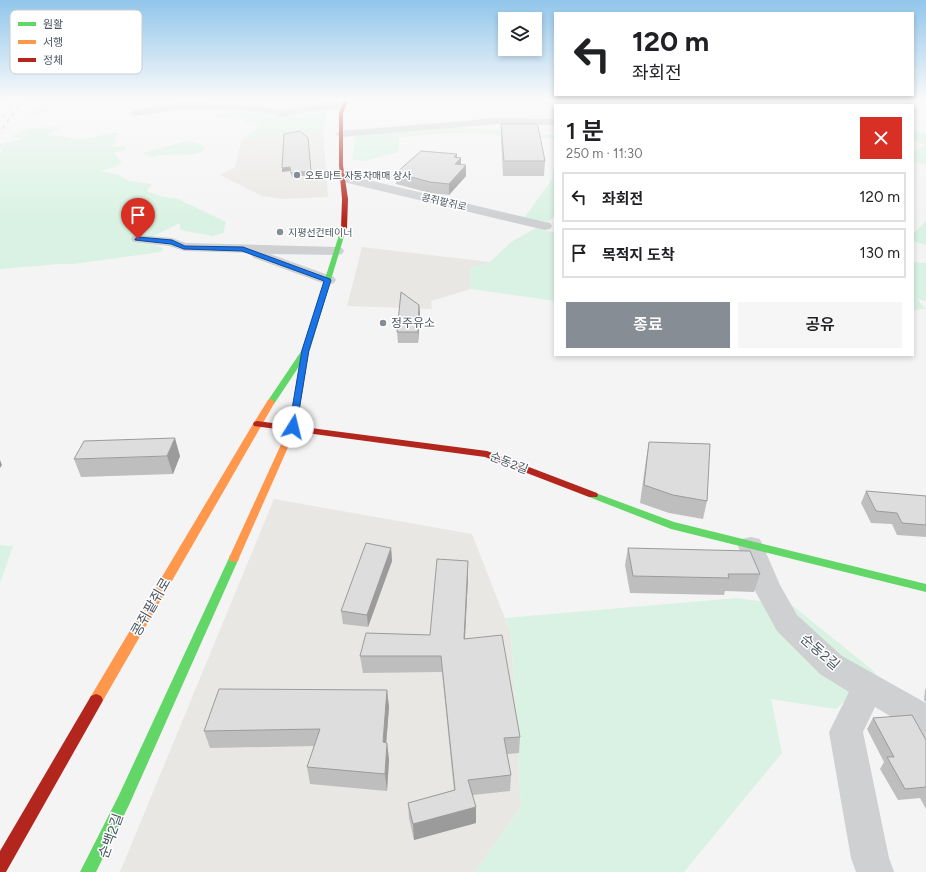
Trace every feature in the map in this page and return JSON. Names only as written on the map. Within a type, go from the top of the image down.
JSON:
[{"type":"main road","name":"콩쥐팥쥐로","points":[[88,872],[124,800],[293,427],[306,350],[344,228],[345,199],[340,139]]},
{"type":"main road","name":"콩쥐팥쥐로","points":[[0,866],[257,424],[306,350]]},
{"type":"main road","name":"순동2길","points":[[257,424],[293,427],[487,454],[671,525],[926,588]]},
{"type":"street","name":"콩쥐팥쥐로","points":[[343,178],[545,226]]},
{"type":"street","points":[[138,239],[172,242],[184,247],[337,251]]},
{"type":"street","points":[[243,249],[328,280]]},
{"type":"street","name":"순동2길","points":[[751,546],[767,587],[787,623],[831,665],[922,718],[926,724]]},
{"type":"street","points":[[868,687],[846,732],[870,858],[875,872]]},
{"type":"street","name":"순백2길","points":[[98,872],[124,800]]},
{"type":"shaded area","points":[[242,139],[324,139],[328,197],[282,199],[262,196],[220,175],[235,167]]},
{"type":"shaded area","points":[[362,247],[490,262],[470,268],[471,289],[431,301],[432,309],[347,306]]},
{"type":"shaded area","points":[[274,499],[472,534],[511,634],[521,807],[475,872],[120,872]]},
{"type":"green space","points":[[22,139],[115,139],[117,143],[110,147],[125,146],[125,150],[114,153],[122,163],[115,167],[100,171],[119,175],[129,181],[152,184],[147,191],[163,197],[176,198],[226,222],[223,233],[213,236],[180,230],[180,223],[139,243],[156,245],[164,249],[160,252],[74,264],[0,269],[0,154],[3,150],[0,149],[0,144]]},
{"type":"green space","points":[[355,139],[399,139],[399,152],[365,161],[352,160]]},
{"type":"green space","points":[[914,139],[926,139],[926,145],[914,140]]},
{"type":"green space","points":[[186,141],[197,143],[205,147],[202,152],[189,155],[173,154],[151,157],[143,153]]},
{"type":"green space","points":[[926,145],[926,164],[914,162],[914,151]]},
{"type":"green space","points":[[554,164],[554,217],[548,222],[524,218],[552,179]]},
{"type":"green space","points":[[926,221],[926,245],[914,241],[914,233]]},
{"type":"green space","points":[[536,228],[554,233],[554,301],[471,289],[470,268],[490,262],[511,242]]},
{"type":"green space","points":[[914,262],[926,263],[926,301],[917,299],[926,309],[914,310]]},
{"type":"green space","points":[[0,545],[13,546],[0,583]]},
{"type":"green space","points":[[737,598],[793,606],[876,673],[836,709],[771,699],[782,753],[684,872],[475,872],[521,807],[511,634],[505,618]]},
{"type":"building","points":[[284,139],[308,139],[311,171],[291,173],[290,167],[282,168]]},
{"type":"building","points":[[502,139],[541,139],[545,161],[504,161]]},
{"type":"building","points":[[421,151],[457,154],[454,157],[461,158],[455,164],[466,165],[449,184],[430,182],[396,173]]},
{"type":"building","points":[[401,292],[419,305],[418,332],[397,332]]},
{"type":"building","points":[[175,438],[167,456],[74,459],[84,441]]},
{"type":"building","points":[[649,442],[710,444],[707,501],[673,495],[644,485]]},
{"type":"building","points":[[866,491],[926,496],[926,525],[902,523],[897,513],[876,511]]},
{"type":"building","points":[[366,543],[391,548],[367,615],[341,611]]},
{"type":"building","points":[[628,548],[750,551],[760,574],[728,574],[729,578],[633,576]]},
{"type":"building","points":[[437,559],[468,561],[464,639],[502,635],[520,737],[504,738],[511,775],[468,780],[476,807],[413,824],[408,803],[455,790],[441,656],[360,656],[366,633],[430,635]]},
{"type":"building","points":[[219,689],[387,690],[383,742],[387,743],[385,774],[307,767],[320,729],[204,731]]},
{"type":"building","points":[[912,715],[926,740],[926,787],[905,789],[887,757],[894,757],[873,718]]},
{"type":"traffic: fast","points":[[271,402],[306,350],[342,233]]},
{"type":"traffic: fast","points":[[593,495],[671,525],[926,588]]},
{"type":"traffic: fast","points":[[88,872],[124,800],[234,558]]},
{"type":"traffic: slow","points":[[234,558],[293,427],[304,357]]},
{"type":"traffic: slow","points":[[96,700],[271,402]]},
{"type":"traffic: jam","points":[[341,139],[341,165],[345,199],[344,228],[342,233]]},
{"type":"traffic: jam","points":[[257,424],[487,454],[593,495]]},
{"type":"traffic: jam","points":[[0,866],[96,700]]},
{"type":"place","name":"오토마트 자동차매매 상사","points":[[297,175]]},
{"type":"place","name":"지평선컨테이너","points":[[280,232]]},
{"type":"place","name":"정주유소","points":[[383,323]]},
{"type":"route","points":[[138,239],[172,242],[184,247],[243,249],[328,280],[306,350],[293,427]]}]
